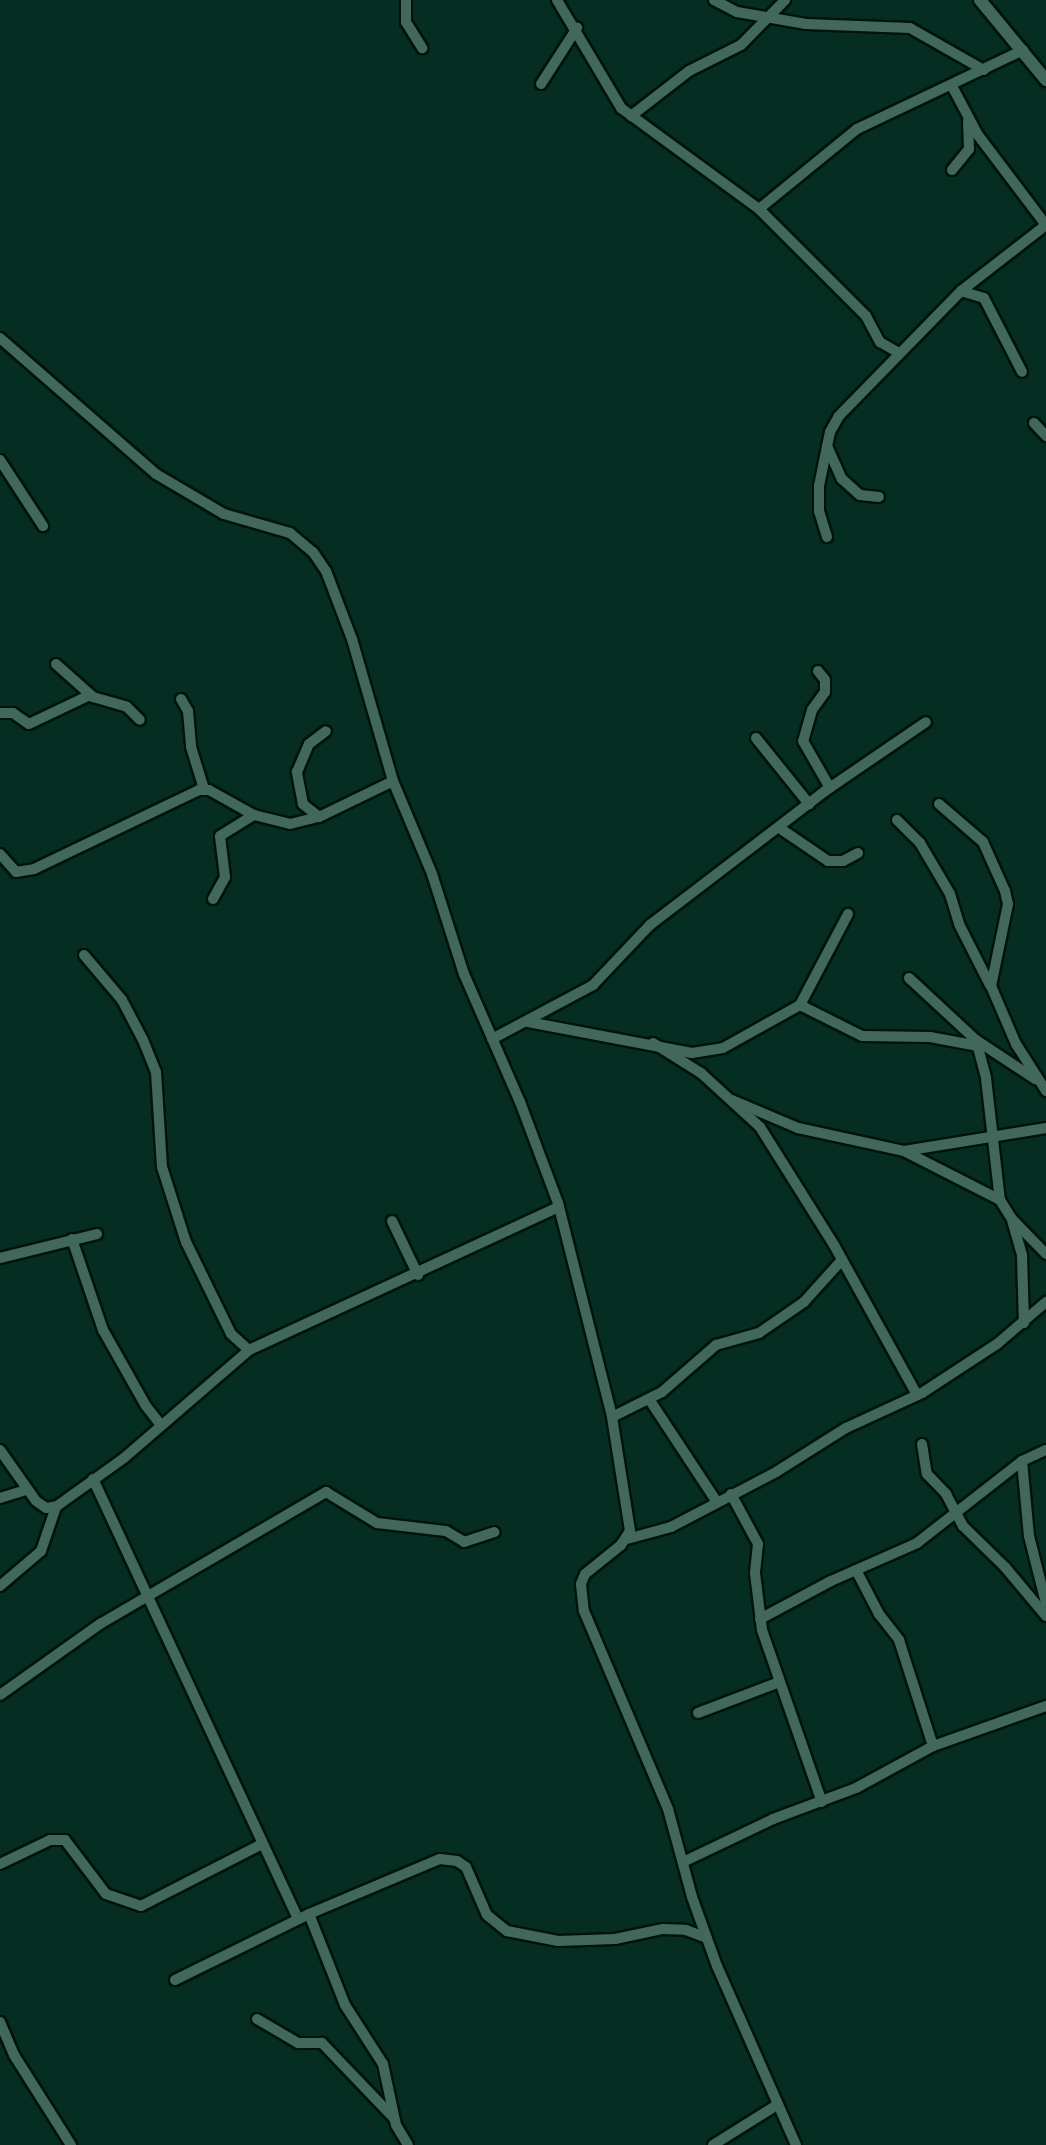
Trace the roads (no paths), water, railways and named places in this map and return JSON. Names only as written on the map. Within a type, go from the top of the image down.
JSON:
[{"type":"street","points":[[406,0],[406,22],[422,48]]},
{"type":"street","points":[[556,0],[577,28],[598,76],[632,116],[759,209],[866,316],[880,342],[897,352]]},
{"type":"street","points":[[715,0],[737,12],[767,14],[806,24],[910,28],[984,70]]},
{"type":"street","points":[[632,116],[689,71],[741,46],[767,14],[785,0]]},
{"type":"street","points":[[980,0],[1046,80]]},
{"type":"street","points":[[541,84],[577,28]]},
{"type":"street","points":[[759,209],[857,129],[1023,50]]},
{"type":"street","points":[[827,537],[818,501],[827,446],[839,416],[897,352],[961,291],[1046,225],[967,117],[952,86]]},
{"type":"street","points":[[952,170],[969,149],[967,117]]},
{"type":"street","points":[[961,291],[984,298],[1023,372]]},
{"type":"street","points":[[0,338],[178,489],[224,514],[290,533],[313,552],[352,639],[393,781],[432,874],[464,974],[559,1207],[612,1416],[629,1518],[627,1539]]},
{"type":"street","points":[[1034,423],[1046,436]]},
{"type":"street","points":[[827,446],[842,479],[860,495],[878,497]]},
{"type":"street","points":[[0,460],[43,526]]},
{"type":"street","points":[[56,664],[90,695],[111,706],[127,707],[140,720]]},
{"type":"street","points":[[818,671],[826,685],[812,710],[803,741],[830,788]]},
{"type":"street","points":[[0,713],[13,713],[29,724],[90,695]]},
{"type":"street","points":[[181,699],[188,711],[191,747],[204,789],[254,815],[289,824],[319,817],[393,781]]},
{"type":"street","points":[[492,1039],[593,985],[650,925],[781,829],[830,788],[926,722]]},
{"type":"street","points":[[319,817],[303,804],[297,772],[309,744],[326,731]]},
{"type":"street","points":[[756,738],[810,804]]},
{"type":"street","points":[[0,854],[16,872],[34,869],[92,837],[204,789]]},
{"type":"street","points":[[939,804],[983,842],[1005,891],[1008,904],[991,986]]},
{"type":"street","points":[[213,899],[225,877],[220,836],[254,815]]},
{"type":"street","points":[[897,820],[920,843],[950,894],[959,924],[1038,1081],[1046,1091]]},
{"type":"street","points":[[781,829],[828,861],[858,853]]},
{"type":"street","points":[[528,1022],[653,1043],[692,1053],[723,1048],[800,1005],[848,914]]},
{"type":"street","points":[[84,955],[122,1000],[143,1040],[156,1072],[162,1167],[186,1242],[232,1334],[249,1350]]},
{"type":"street","points":[[909,978],[977,1043],[1038,1081]]},
{"type":"street","points":[[800,1005],[862,1035],[930,1037],[977,1043]]},
{"type":"street","points":[[653,1043],[701,1073],[760,1127],[842,1261],[917,1395]]},
{"type":"street","points":[[977,1043],[986,1078],[989,1135],[1000,1200],[1012,1219],[1046,1254]]},
{"type":"street","points":[[732,1100],[798,1128],[904,1151],[1000,1200]]},
{"type":"street","points":[[904,1151],[989,1135],[1046,1128]]},
{"type":"street","points":[[0,1586],[41,1551],[56,1507],[161,1425],[249,1350],[418,1275],[559,1207]]},
{"type":"street","points":[[1012,1219],[1022,1256],[1024,1322]]},
{"type":"street","points":[[392,1221],[418,1275]]},
{"type":"street","points":[[0,1258],[72,1238],[97,1234]]},
{"type":"street","points":[[72,1238],[103,1330],[146,1406],[161,1425]]},
{"type":"street","points":[[612,1416],[649,1399],[704,1361],[716,1345],[759,1333],[804,1302],[842,1261]]},
{"type":"street","points":[[796,2145],[707,1938],[668,1809],[625,1701],[596,1647],[581,1595],[585,1574],[627,1539],[671,1527],[846,1428],[917,1395],[1024,1322],[1046,1302]]},
{"type":"street","points":[[649,1399],[718,1502]]},
{"type":"street","points":[[922,1444],[927,1474],[969,1534],[1005,1567],[1046,1616]]},
{"type":"street","points":[[0,1450],[41,1506],[56,1507]]},
{"type":"street","points":[[760,1619],[856,1570],[918,1543],[1022,1461],[1046,1450]]},
{"type":"street","points":[[1022,1461],[1029,1536],[1046,1603]]},
{"type":"street","points":[[93,1479],[145,1598],[298,1919]]},
{"type":"street","points":[[0,1498],[27,1490]]},
{"type":"street","points":[[0,1695],[32,1668],[145,1598],[326,1493],[339,1496],[377,1523],[446,1531],[464,1542],[494,1532]]},
{"type":"street","points":[[732,1494],[758,1544],[755,1573],[760,1619],[777,1683],[822,1802]]},
{"type":"street","points":[[856,1570],[879,1614],[899,1640],[933,1746]]},
{"type":"street","points":[[698,1713],[777,1683]]},
{"type":"street","points":[[683,1862],[773,1819],[822,1802],[933,1746],[1046,1706]]},
{"type":"street","points":[[0,1864],[50,1840],[65,1840],[106,1894],[141,1906],[262,1844]]},
{"type":"street","points":[[175,1980],[298,1919],[422,1864],[450,1859],[466,1867],[486,1915],[507,1931],[572,1941],[615,1939],[663,1929],[687,1930],[707,1938]]},
{"type":"street","points":[[309,1914],[345,2005],[383,2064],[394,2118],[408,2145]]},
{"type":"street","points":[[257,2019],[298,2043],[321,2043],[394,2118]]},
{"type":"street","points":[[0,2022],[14,2055],[71,2145]]},
{"type":"street","points":[[713,2145],[777,2105]]}]
